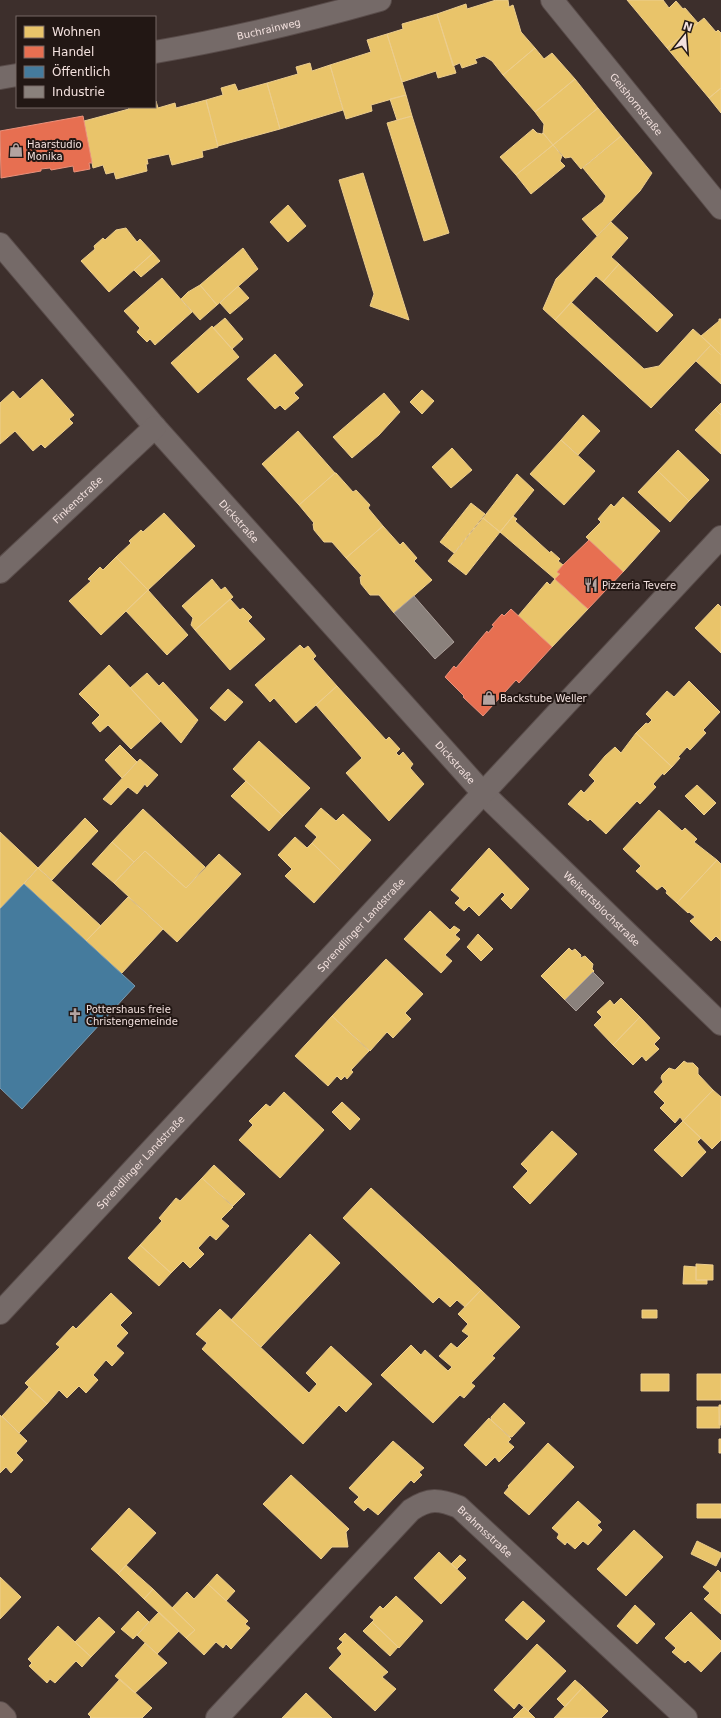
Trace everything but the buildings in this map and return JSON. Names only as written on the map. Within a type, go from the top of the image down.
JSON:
[{"type":"main road","points":[[0,1713],[5,1718]]},
{"type":"street","name":"Buchrainweg","points":[[156,52],[250,34],[380,0]]},
{"type":"street","name":"Geishornstraße","points":[[552,0],[721,208]]},
{"type":"street","points":[[0,78],[16,75]]},
{"type":"street","name":"Dickstraße","points":[[0,244],[155,427],[484,792]]},
{"type":"street","name":"Finkenstraße","points":[[0,572],[155,427]]},
{"type":"street","name":"Sprendlinger Landstraße","points":[[0,1313],[721,537]]},
{"type":"street","name":"Weikertsblochstraße","points":[[484,792],[721,1024]]},
{"type":"street","name":"Brahmsstraße","points":[[217,1718],[411,1510],[420,1504],[434,1500],[447,1502],[459,1508],[686,1718]]},
{"type":"place","name":"Haarstudio Monika","points":[[16,150]]},
{"type":"place","name":"Pizzeria Tevere","points":[[591,585]]},
{"type":"place","name":"Backstube Weller","points":[[489,698]]},
{"type":"place","name":"Pottershaus freie Christengemeinde","points":[[75,1015]]}]
